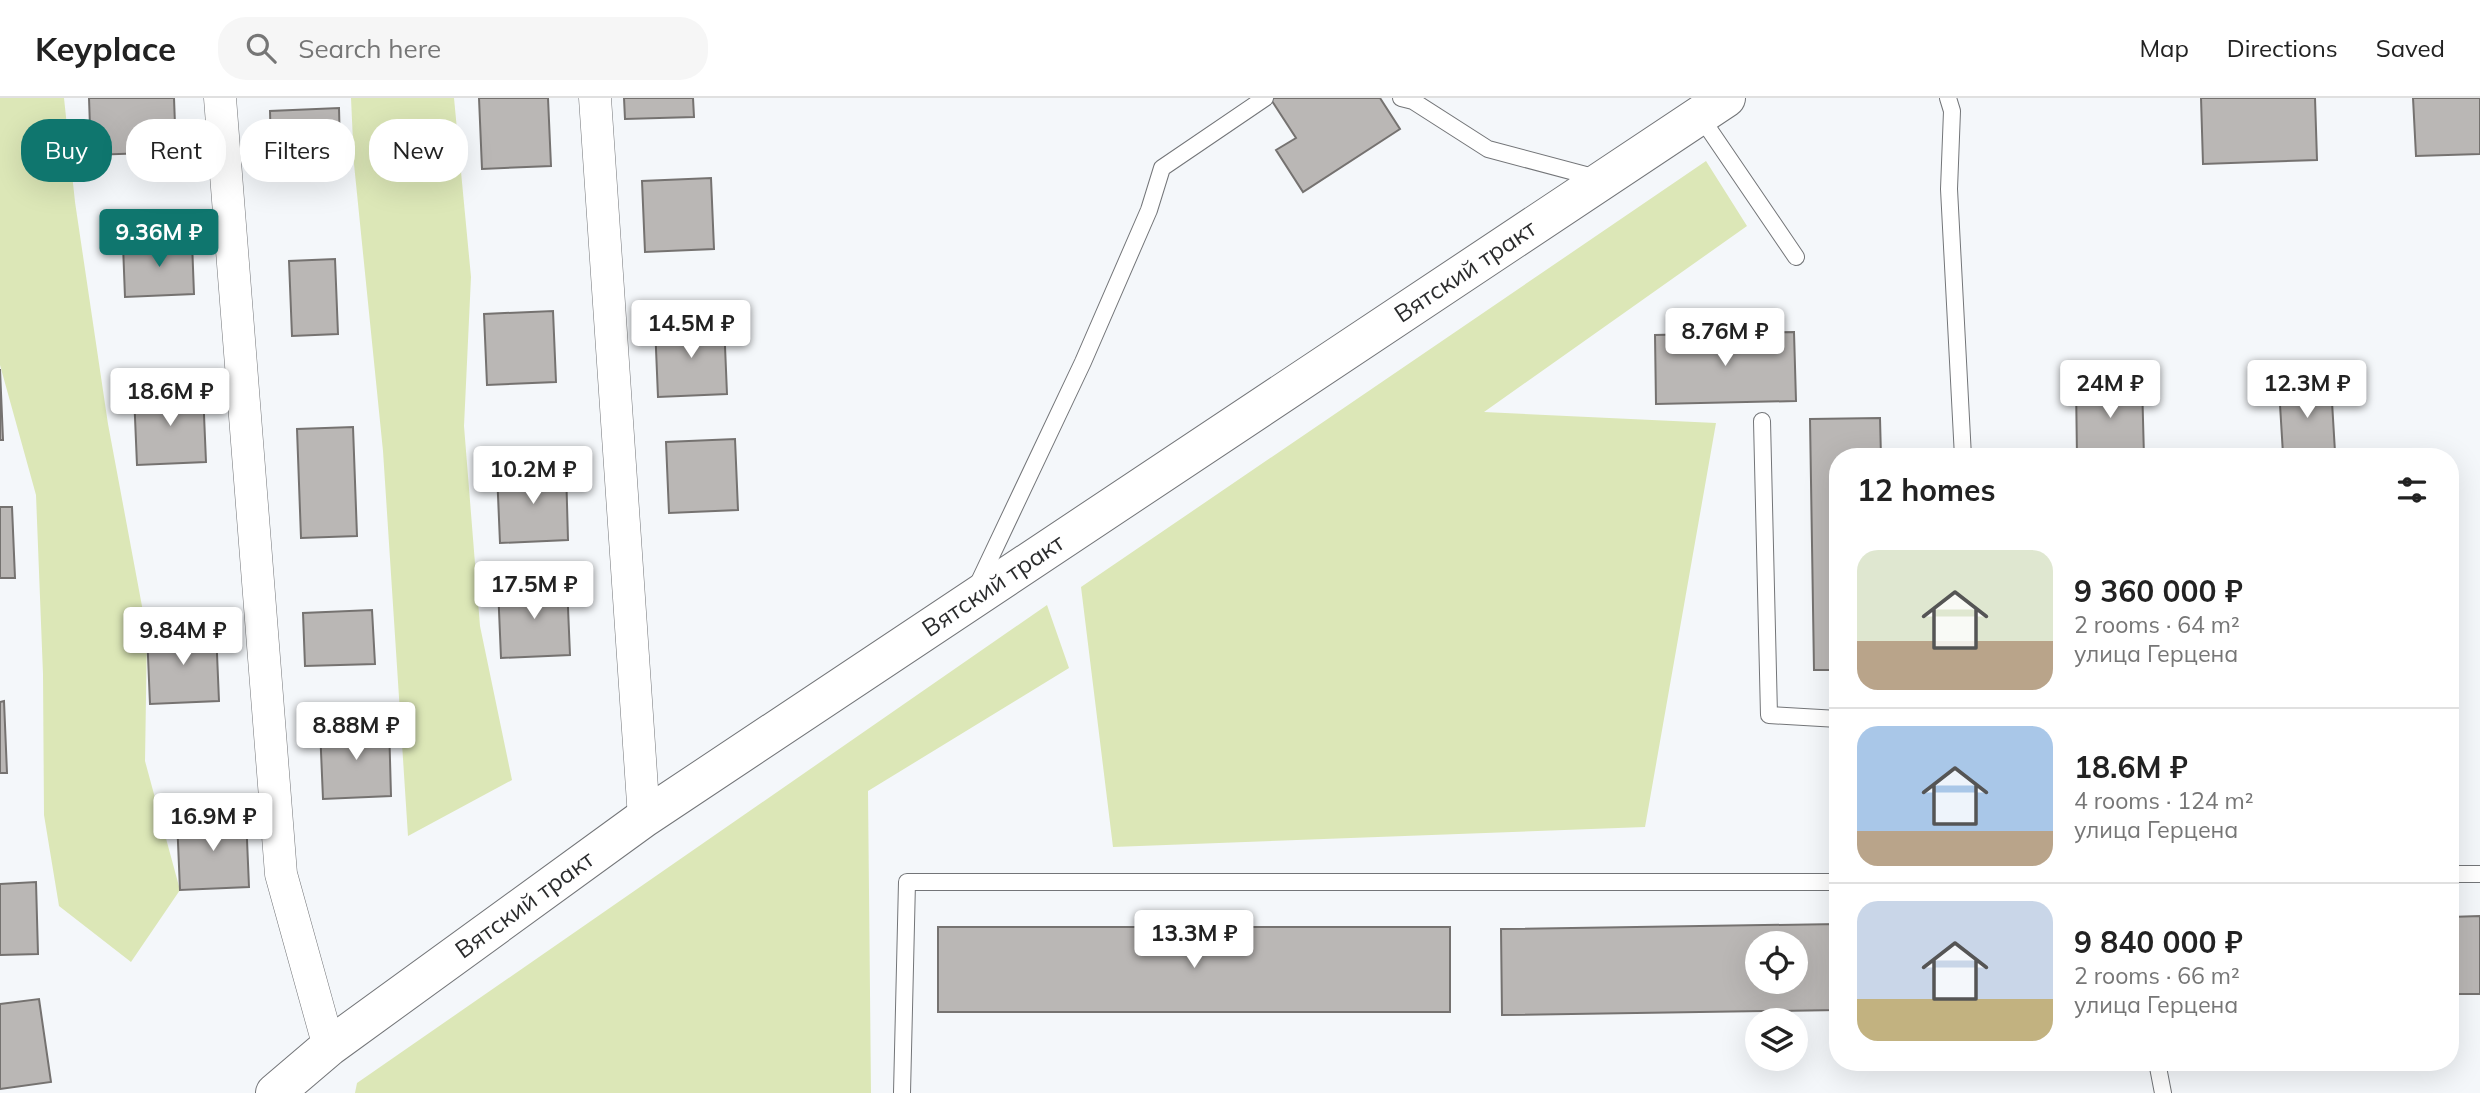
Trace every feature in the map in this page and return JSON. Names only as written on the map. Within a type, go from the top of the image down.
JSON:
[{"type":"main road","name":"Вятский тракт","points":[[275,1093],[317,1067],[644,818],[1713,107]]},
{"type":"street","points":[[220,98],[281,874],[317,1067]]},
{"type":"street","points":[[595,98],[644,818]]},
{"type":"lane","points":[[970,601],[1083,362],[1149,210],[1162,168],[1265,98]]},
{"type":"lane","points":[[1401,98],[1413,101],[1488,149],[1603,180]]},
{"type":"lane","points":[[1948,98],[1951,111],[1949,189],[1962,448]]},
{"type":"lane","points":[[1713,107],[1796,257]]},
{"type":"lane","points":[[1762,421],[1769,715],[1829,718]]},
{"type":"lane","points":[[2459,874],[2480,874]]},
{"type":"lane","points":[[902,1093],[907,882],[1829,882]]},
{"type":"lane","points":[[2158,1071],[2162,1093]]},
{"type":"green space","points":[[0,98],[64,98],[66,119],[21,119],[21,182],[73,182],[108,424],[147,633],[145,761],[180,890],[131,962],[59,906],[44,815],[43,674],[36,495],[0,365]]},
{"type":"green space","points":[[351,98],[454,98],[456,119],[369,119],[369,182],[462,182],[471,277],[464,426],[480,626],[512,780],[408,836],[383,451],[355,174],[355,119],[352,119]]},
{"type":"green space","points":[[1706,161],[1747,226],[1484,412],[1716,423],[1645,827],[1113,847],[1081,587]]},
{"type":"green space","points":[[1047,605],[1069,668],[868,791],[871,1093],[355,1093],[357,1083]]},
{"type":"building","points":[[89,98],[174,98],[175,119],[126,119],[126,154],[112,154],[112,119],[90,119]]},
{"type":"building","points":[[479,98],[548,98],[551,166],[482,169]]},
{"type":"building","points":[[624,98],[693,98],[694,117],[625,119]]},
{"type":"building","points":[[1270,98],[1380,98],[1400,129],[1303,192],[1276,150],[1296,138]]},
{"type":"building","points":[[2201,98],[2315,98],[2317,160],[2203,164]]},
{"type":"building","points":[[2413,98],[2480,98],[2480,154],[2416,156]]},
{"type":"building","points":[[339,108],[339,119],[270,119],[270,111]]},
{"type":"building","points":[[711,178],[714,249],[645,252],[642,181]]},
{"type":"building","points":[[192,242],[194,294],[125,297],[123,245]]},
{"type":"building","points":[[335,259],[338,334],[292,336],[289,261]]},
{"type":"building","points":[[553,311],[556,382],[487,385],[484,314]]},
{"type":"building","points":[[724,322],[727,394],[658,397],[655,325]]},
{"type":"building","points":[[1794,332],[1796,401],[1656,404],[1655,335]]},
{"type":"building","points":[[0,369],[3,440],[0,440]]},
{"type":"building","points":[[2142,382],[2144,448],[2077,448],[2076,384]]},
{"type":"building","points":[[2331,385],[2335,448],[2283,448],[2279,388]]},
{"type":"building","points":[[203,391],[206,462],[137,465],[134,394]]},
{"type":"building","points":[[1880,418],[1881,448],[1829,448],[1829,670],[1814,670],[1810,419]]},
{"type":"building","points":[[353,427],[357,536],[301,538],[297,429]]},
{"type":"building","points":[[735,439],[738,510],[669,513],[666,442]]},
{"type":"building","points":[[566,468],[568,540],[500,543],[497,472]]},
{"type":"building","points":[[0,507],[12,507],[15,578],[0,578]]},
{"type":"building","points":[[567,584],[570,655],[501,658],[498,587]]},
{"type":"building","points":[[372,610],[375,664],[305,666],[303,613]]},
{"type":"building","points":[[216,630],[219,701],[150,704],[147,633]]},
{"type":"building","points":[[4,701],[7,773],[0,773],[0,702]]},
{"type":"building","points":[[389,724],[391,796],[323,799],[320,728]]},
{"type":"building","points":[[246,816],[249,887],[180,890],[177,819]]},
{"type":"building","points":[[36,882],[38,954],[0,955],[0,884]]},
{"type":"building","points":[[2480,916],[2480,994],[2459,994],[2459,917]]},
{"type":"building","points":[[1829,924],[1829,1010],[1745,1008],[1745,1011],[1502,1015],[1501,929]]},
{"type":"building","points":[[938,927],[1450,927],[1450,1012],[938,1012]]},
{"type":"building","points":[[39,999],[51,1082],[0,1089],[0,1004]]}]
